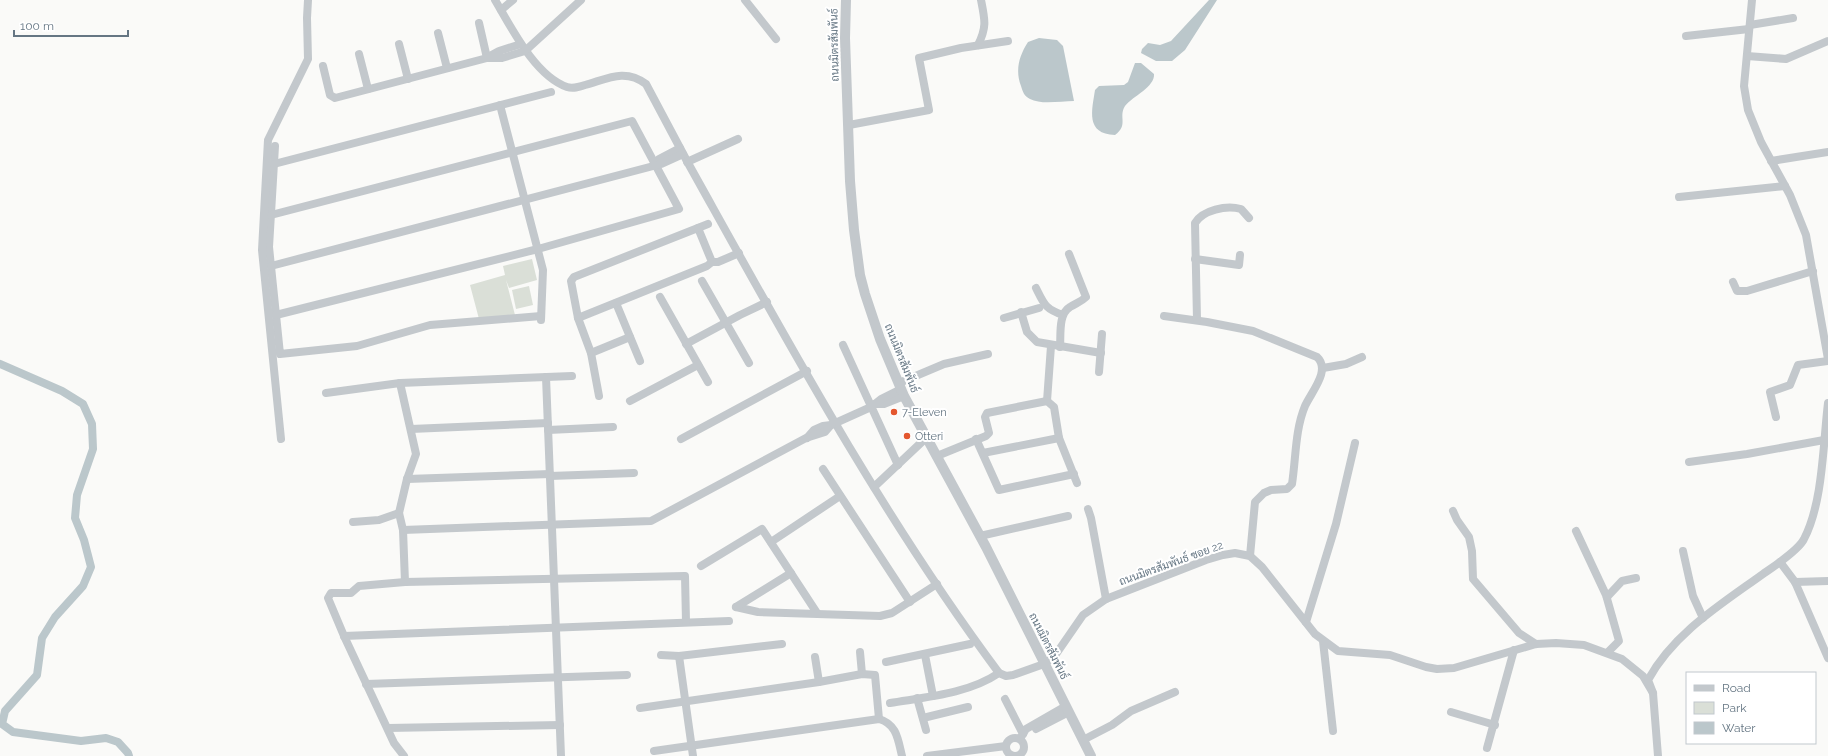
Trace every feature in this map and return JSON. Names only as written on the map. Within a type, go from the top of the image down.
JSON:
[{"type":"street","points":[[281,439],[262,250],[268,140],[308,59],[308,0]]},
{"type":"street","points":[[495,0],[523,48],[552,77],[567,87],[574,88],[620,76],[630,75],[646,84],[684,155],[806,372],[833,424],[937,584],[999,673],[1006,676],[1013,675],[1044,664]]},
{"type":"street","points":[[501,10],[513,0]]},
{"type":"street","points":[[323,66],[330,95],[336,98],[487,58],[502,58],[523,48],[581,0]]},
{"type":"street","points":[[745,0],[776,39]]},
{"type":"street","name":"ถนนมิตรสัมพันธ์","points":[[846,0],[845,38],[851,195],[860,275],[871,311],[901,389],[980,536],[1091,756]]},
{"type":"street","points":[[978,45],[985,31],[981,0]]},
{"type":"street","points":[[1752,0],[1744,86],[1748,110],[1761,142],[1785,186],[1806,235],[1827,344],[1828,360],[1798,365],[1790,385],[1770,392],[1776,417]]},
{"type":"street","points":[[1686,36],[1749,27],[1793,18]]},
{"type":"street","points":[[479,23],[487,58]]},
{"type":"street","points":[[438,33],[447,68]]},
{"type":"street","points":[[849,125],[929,110],[918,58],[978,45],[1008,41]]},
{"type":"street","points":[[1747,56],[1786,59],[1828,41]]},
{"type":"street","points":[[399,44],[408,79]]},
{"type":"street","points":[[359,54],[368,89]]},
{"type":"street","points":[[274,164],[551,92]]},
{"type":"street","points":[[275,146],[269,247],[280,354],[334,350],[357,346],[430,325],[541,318],[543,270],[526,199],[500,105]]},
{"type":"street","points":[[271,215],[632,120],[679,209],[538,249],[276,315]]},
{"type":"street","points":[[271,266],[661,164],[684,155],[738,139]]},
{"type":"street","points":[[1771,161],[1828,152]]},
{"type":"street","points":[[1679,197],[1785,186]]},
{"type":"street","points":[[1197,320],[1195,224],[1204,214],[1236,207],[1244,211],[1249,218]]},
{"type":"street","points":[[599,396],[591,353],[578,318],[571,281],[574,277],[708,224]]},
{"type":"street","points":[[698,228],[712,262]]},
{"type":"street","points":[[578,318],[707,266],[712,262],[718,262],[738,251]]},
{"type":"street","points":[[1047,401],[1062,315],[1069,307],[1080,303],[1086,298],[1069,254]]},
{"type":"street","points":[[1195,259],[1239,265],[1240,255]]},
{"type":"street","points":[[1733,282],[1737,291],[1747,291],[1813,271]]},
{"type":"street","points":[[702,281],[749,363]]},
{"type":"street","points":[[1036,288],[1045,306],[1052,312],[1062,315]]},
{"type":"street","points":[[660,297],[708,382]]},
{"type":"street","points":[[686,344],[740,314],[746,308],[766,300]]},
{"type":"street","points":[[616,303],[640,361]]},
{"type":"street","points":[[1004,318],[1039,308]]},
{"type":"street","points":[[1021,312],[1030,337],[1037,342],[1101,353]]},
{"type":"street","points":[[1164,316],[1197,320],[1253,331],[1317,357],[1322,362],[1324,368],[1309,398],[1301,420],[1292,484],[1287,489],[1271,490],[1264,493],[1255,502],[1250,556],[1262,567],[1323,641],[1338,651],[1390,655],[1426,667],[1437,669],[1454,668],[1536,644],[1556,643],[1584,645],[1608,652],[1622,659],[1643,676],[1653,693]]},
{"type":"street","points":[[1099,372],[1102,334]]},
{"type":"street","points":[[591,353],[630,337]]},
{"type":"street","points":[[843,345],[873,406],[898,465]]},
{"type":"street","points":[[403,530],[552,526],[652,521],[806,438],[814,430],[833,424],[873,406],[884,404],[901,389],[944,364],[988,354]]},
{"type":"street","points":[[1324,368],[1346,364],[1362,357]]},
{"type":"street","points":[[630,401],[698,365]]},
{"type":"street","points":[[681,438],[806,372]]},
{"type":"street","points":[[326,393],[400,383],[572,376]]},
{"type":"street","points":[[546,378],[561,756]]},
{"type":"street","points":[[400,383],[416,454],[407,479],[399,513],[403,530],[405,582]]},
{"type":"street","points":[[1047,401],[1054,407],[1059,438],[1077,483]]},
{"type":"street","points":[[937,456],[986,436],[989,433],[986,417],[987,413],[1047,401]]},
{"type":"street","points":[[1658,756],[1653,693],[1648,680],[1657,664],[1673,644],[1703,618],[1780,562],[1804,541],[1815,511],[1828,403]]},
{"type":"street","points":[[411,429],[548,426],[613,427]]},
{"type":"street","points":[[874,487],[926,438]]},
{"type":"street","points":[[983,453],[1059,438]]},
{"type":"street","points":[[976,439],[999,490],[1074,474]]},
{"type":"street","points":[[1689,462],[1747,454],[1824,440]]},
{"type":"street","points":[[1306,622],[1336,524],[1355,443]]},
{"type":"street","points":[[823,469],[910,602]]},
{"type":"street","points":[[407,479],[634,473]]},
{"type":"street","points":[[771,542],[840,496]]},
{"type":"street","points":[[1088,509],[1106,599]]},
{"type":"street","points":[[1453,510],[1457,520],[1469,537],[1472,551],[1473,579],[1519,633],[1536,644]]},
{"type":"street","points":[[353,522],[378,520],[399,513]]},
{"type":"street","points":[[980,536],[1068,516]]},
{"type":"street","points":[[701,566],[762,529],[816,613]]},
{"type":"street","points":[[1576,531],[1607,597],[1619,641],[1608,652]]},
{"type":"street","points":[[1683,551],[1694,596],[1703,618]]},
{"type":"street","name":"ถนนมิตรสัมพันธ์ ซอย 22","points":[[1044,664],[1054,657],[1083,615],[1106,599],[1222,555],[1235,553],[1250,556]]},
{"type":"street","points":[[1780,562],[1795,582],[1825,646],[1828,658]]},
{"type":"street","points":[[791,573],[736,607],[758,612],[880,616],[892,613],[937,584]]},
{"type":"street","points":[[404,756],[394,743],[344,636],[328,598],[331,593],[351,593],[359,586],[405,582],[685,576],[686,622]]},
{"type":"street","points":[[1607,597],[1622,581],[1636,578]]},
{"type":"street","points":[[1795,582],[1828,581]]},
{"type":"street","points":[[344,636],[556,629],[729,621]]},
{"type":"street","points":[[1323,641],[1332,731]]},
{"type":"street","points":[[661,655],[679,656],[782,644]]},
{"type":"street","points":[[886,662],[925,655],[970,644]]},
{"type":"street","points":[[1487,748],[1495,725],[1514,650]]},
{"type":"street","points":[[860,652],[862,674]]},
{"type":"street","points":[[925,655],[932,696]]},
{"type":"street","points":[[679,656],[692,756]]},
{"type":"street","points":[[815,657],[819,682]]},
{"type":"street","points":[[890,703],[960,690],[989,679],[999,673]]},
{"type":"street","points":[[640,708],[819,682],[862,674],[875,674],[879,719]]},
{"type":"street","points":[[366,684],[627,675]]},
{"type":"street","points":[[1083,740],[1112,725],[1131,711],[1175,692]]},
{"type":"street","points":[[917,698],[926,730]]},
{"type":"street","points":[[1004,699],[1024,743],[1024,749],[1021,754],[1015,756],[1010,754],[1006,746]]},
{"type":"street","points":[[923,718],[968,706]]},
{"type":"street","points":[[927,756],[1006,746],[1011,739],[1028,734],[1068,709]]},
{"type":"street","points":[[1451,712],[1495,725]]},
{"type":"street","points":[[654,751],[879,719],[890,724],[896,731],[902,756]]},
{"type":"street","points":[[388,728],[560,725]]},
{"type":"green space","points":[[532,259],[537,280],[509,288],[506,280],[515,315],[479,319],[470,285],[505,275],[503,266]]},
{"type":"green space","points":[[529,286],[533,305],[516,309],[512,290]]},
{"type":"water","points":[[1209,0],[1217,0],[1185,50],[1172,61],[1156,61],[1141,53],[1142,49],[1148,43],[1160,45],[1171,41]]},
{"type":"water","points":[[1039,38],[1057,40],[1063,46],[1074,101],[1040,102],[1026,97],[1024,94],[1018,74],[1020,58],[1028,42]]},
{"type":"water","points":[[1135,63],[1141,63],[1154,74],[1153,79],[1147,87],[1125,106],[1122,114],[1122,124],[1119,131],[1115,135],[1105,134],[1095,126],[1093,120],[1092,113],[1095,90],[1099,86],[1124,85],[1128,82]]},
{"type":"waterway","points":[[0,364],[62,391],[83,404],[92,424],[93,449],[77,495],[75,518],[84,540],[91,567],[83,586],[55,617],[42,638],[37,675],[5,711],[2,724],[13,732],[81,741],[106,738],[118,742],[129,756]]},
{"type":"place","name":"7-Eleven","points":[[894,412]]},
{"type":"place","name":"Otteri","points":[[907,436]]}]
